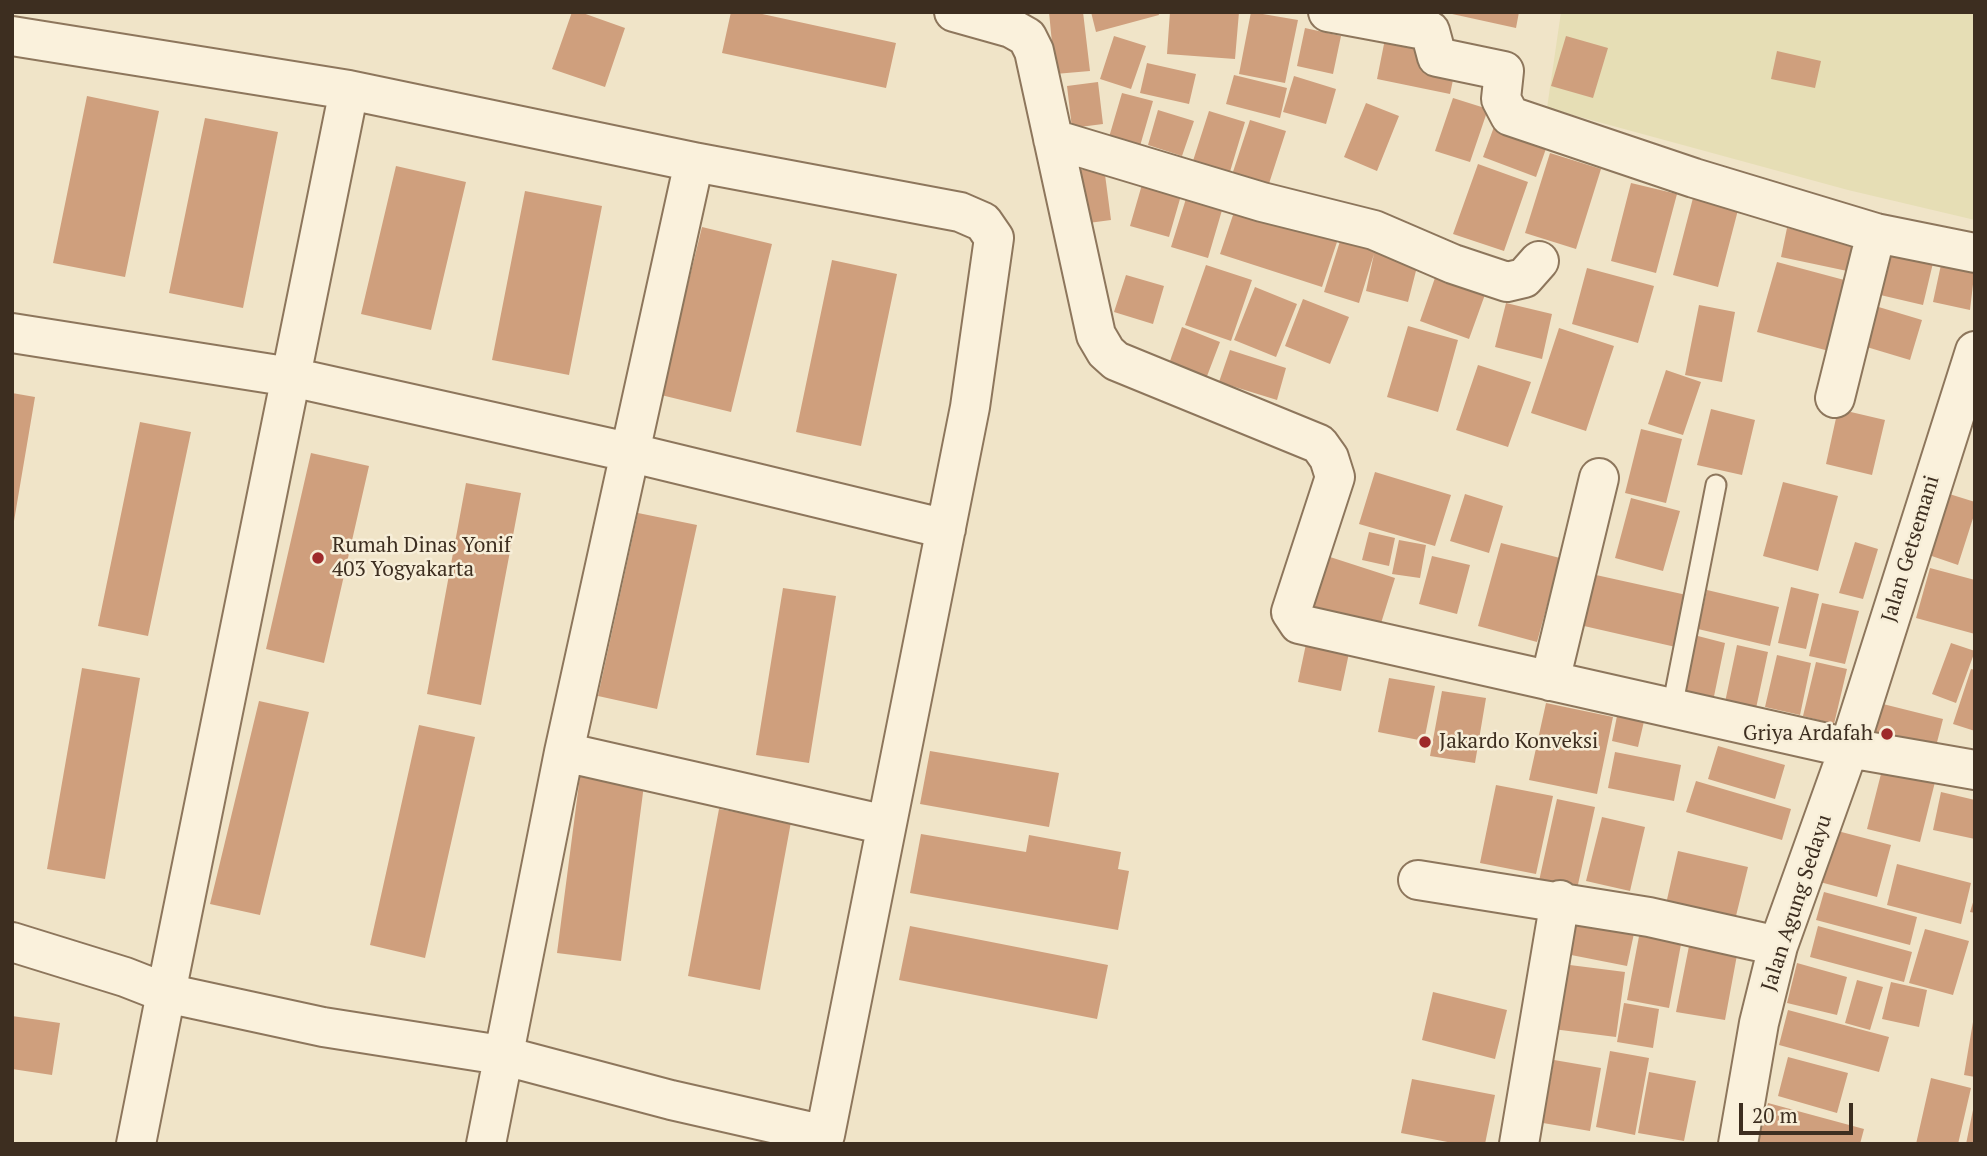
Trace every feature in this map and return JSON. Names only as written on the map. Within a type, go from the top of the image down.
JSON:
[{"type":"street","points":[[954,12],[1011,28],[1027,37],[1034,51],[1096,335],[1106,352],[1116,361],[1319,444],[1329,458],[1335,477],[1292,612],[1299,624],[1849,748],[1975,770]]},
{"type":"street","points":[[1328,12],[1430,31],[1437,57],[1504,71],[1501,99],[1510,116],[1694,178],[1876,233],[1975,253]]},
{"type":"street","points":[[12,36],[349,90],[694,162],[960,212],[983,222],[994,238],[970,407],[824,1139],[501,1055],[323,1027],[166,993],[125,976],[12,942]]},
{"type":"street","points":[[136,1144],[349,90]]},
{"type":"street","points":[[1053,139],[1262,202],[1374,230],[1453,264],[1507,282],[1524,278],[1539,261]]},
{"type":"street","points":[[486,1144],[501,1055],[564,752],[694,162]]},
{"type":"street","points":[[1835,398],[1876,233]]},
{"type":"street","points":[[12,333],[291,377],[628,452],[946,529]]},
{"type":"street","name":"Jalan Getsemani","points":[[1849,748],[1975,351]]},
{"type":"street","points":[[1550,681],[1599,478]]},
{"type":"street","name":"Jalan Agung Sedayu","points":[[1738,1144],[1759,1023],[1778,946],[1849,748]]},
{"type":"street","points":[[564,752],[886,825]]},
{"type":"street","points":[[1419,880],[1560,900],[1778,946]]},
{"type":"street","points":[[1518,1144],[1560,900]]},
{"type":"lane","points":[[1672,708],[1716,485]]},
{"type":"shaded area","points":[[1561,12],[1975,12],[1975,220],[1848,190],[1547,108]]},
{"type":"building","points":[[572,12],[580,12],[625,28],[605,87],[552,69]]},
{"type":"building","points":[[731,12],[753,12],[896,43],[886,88],[722,53]]},
{"type":"building","points":[[1049,12],[1083,12],[1090,71],[1055,74]]},
{"type":"building","points":[[1091,12],[1158,12],[1159,15],[1096,32]]},
{"type":"building","points":[[1170,12],[1239,12],[1235,59],[1167,54]]},
{"type":"building","points":[[1251,12],[1298,20],[1285,83],[1239,74]]},
{"type":"building","points":[[1443,12],[1519,12],[1516,28]]},
{"type":"building","points":[[1305,28],[1341,36],[1333,74],[1297,66]]},
{"type":"building","points":[[1114,36],[1146,46],[1131,89],[1100,79]]},
{"type":"building","points":[[1566,36],[1608,48],[1593,98],[1551,86]]},
{"type":"building","points":[[1385,39],[1428,47],[1456,66],[1450,94],[1377,79]]},
{"type":"building","points":[[1777,51],[1821,61],[1815,88],[1771,79]]},
{"type":"building","points":[[1147,63],[1196,74],[1189,104],[1140,93]]},
{"type":"building","points":[[1234,75],[1287,88],[1280,118],[1226,104]]},
{"type":"building","points":[[1294,76],[1336,89],[1326,124],[1283,112]]},
{"type":"building","points":[[1098,82],[1103,124],[1072,128],[1067,86]]},
{"type":"building","points":[[1122,93],[1153,101],[1138,153],[1107,144]]},
{"type":"building","points":[[87,96],[159,111],[125,277],[53,263]]},
{"type":"building","points":[[1453,98],[1488,109],[1470,162],[1435,151]]},
{"type":"building","points":[[1366,103],[1399,116],[1377,171],[1344,157]]},
{"type":"building","points":[[1158,110],[1194,121],[1182,156],[1148,145]]},
{"type":"building","points":[[1209,111],[1245,122],[1229,175],[1192,164]]},
{"type":"building","points":[[205,118],[278,132],[243,308],[169,293]]},
{"type":"building","points":[[1250,120],[1286,131],[1265,196],[1229,184]]},
{"type":"building","points":[[1495,124],[1548,143],[1536,177],[1483,157]]},
{"type":"building","points":[[1550,153],[1601,169],[1576,249],[1525,233]]},
{"type":"building","points":[[1478,164],[1528,182],[1504,251],[1453,234]]},
{"type":"building","points":[[396,166],[466,182],[431,330],[361,314]]},
{"type":"building","points":[[1104,167],[1111,220],[1081,224],[1074,171]]},
{"type":"building","points":[[1143,181],[1182,192],[1169,237],[1130,226]]},
{"type":"building","points":[[1631,183],[1677,194],[1656,273],[1611,261]]},
{"type":"building","points":[[1189,189],[1225,200],[1208,258],[1171,247]]},
{"type":"building","points":[[525,191],[602,206],[569,375],[492,360]]},
{"type":"building","points":[[1693,198],[1738,210],[1718,287],[1673,275]]},
{"type":"building","points":[[1236,206],[1338,239],[1322,287],[1220,254]]},
{"type":"building","points":[[702,227],[772,244],[731,412],[661,395]]},
{"type":"building","points":[[1787,228],[1859,243],[1852,272],[1781,257]]},
{"type":"building","points":[[1341,238],[1419,259],[1408,302],[1366,291],[1374,254],[1359,303],[1324,292]]},
{"type":"building","points":[[1884,252],[1933,263],[1923,305],[1876,294]]},
{"type":"building","points":[[832,260],[897,274],[861,446],[796,432]]},
{"type":"building","points":[[1942,260],[1975,267],[1970,310],[1933,302]]},
{"type":"building","points":[[1777,262],[1848,281],[1829,351],[1757,332]]},
{"type":"building","points":[[1206,265],[1252,280],[1231,341],[1185,325]]},
{"type":"building","points":[[1587,268],[1654,286],[1638,343],[1572,324]]},
{"type":"building","points":[[1437,272],[1487,289],[1469,339],[1420,321]]},
{"type":"building","points":[[1126,275],[1164,286],[1153,324],[1114,312]]},
{"type":"building","points":[[1255,287],[1297,304],[1276,357],[1234,340]]},
{"type":"building","points":[[1303,299],[1349,317],[1330,364],[1285,346]]},
{"type":"building","points":[[1506,303],[1552,314],[1542,359],[1495,347]]},
{"type":"building","points":[[1699,305],[1735,312],[1722,382],[1685,375]]},
{"type":"building","points":[[1872,305],[1922,320],[1910,360],[1860,345]]},
{"type":"building","points":[[1408,326],[1458,340],[1438,412],[1387,397]]},
{"type":"building","points":[[1182,327],[1220,342],[1201,392],[1164,378]]},
{"type":"building","points":[[1559,328],[1614,346],[1586,431],[1531,413]]},
{"type":"building","points":[[1230,350],[1286,368],[1277,400],[1219,382]]},
{"type":"building","points":[[1478,365],[1531,382],[1508,447],[1456,430]]},
{"type":"building","points":[[1666,370],[1701,382],[1683,435],[1648,424]]},
{"type":"building","points":[[12,393],[35,397],[14,521],[12,521]]},
{"type":"building","points":[[1711,409],[1755,420],[1742,475],[1697,465]]},
{"type":"building","points":[[1838,409],[1885,420],[1872,475],[1826,464]]},
{"type":"building","points":[[140,422],[191,432],[148,636],[98,626]]},
{"type":"building","points":[[1641,429],[1682,439],[1666,503],[1625,493]]},
{"type":"building","name":"Rumah Dinas Yonif 403 Yogyakarta","points":[[311,453],[369,466],[324,663],[266,649]]},
{"type":"building","points":[[1375,472],[1451,495],[1435,546],[1359,524]]},
{"type":"building","points":[[1783,482],[1838,496],[1818,571],[1763,556]]},
{"type":"building","points":[[466,483],[521,493],[481,705],[427,694]]},
{"type":"building","points":[[1943,492],[1975,502],[1975,512],[1958,565],[1923,553]]},
{"type":"building","points":[[1465,494],[1503,506],[1489,553],[1450,541]]},
{"type":"building","points":[[1631,498],[1680,511],[1663,571],[1615,558]]},
{"type":"building","points":[[638,513],[697,525],[657,709],[598,696]]},
{"type":"building","points":[[1369,532],[1395,538],[1389,566],[1362,560]]},
{"type":"building","points":[[1399,540],[1426,545],[1420,578],[1392,574]]},
{"type":"building","points":[[1855,542],[1878,549],[1863,599],[1839,593]]},
{"type":"building","points":[[1501,543],[1560,558],[1537,642],[1478,626]]},
{"type":"building","points":[[1327,556],[1395,578],[1378,633],[1310,611]]},
{"type":"building","points":[[1432,556],[1470,565],[1457,614],[1419,604]]},
{"type":"building","points":[[1930,568],[1975,580],[1975,634],[1916,618]]},
{"type":"building","points":[[1596,575],[1691,596],[1680,648],[1584,626]]},
{"type":"building","points":[[1791,587],[1819,594],[1806,649],[1778,643]]},
{"type":"building","points":[[783,588],[836,596],[809,763],[756,755]]},
{"type":"building","points":[[1707,590],[1779,607],[1770,646],[1698,629]]},
{"type":"building","points":[[1822,603],[1859,611],[1845,664],[1809,656]]},
{"type":"building","points":[[1694,635],[1725,643],[1712,706],[1680,699]]},
{"type":"building","points":[[1951,643],[1975,651],[1956,703],[1932,694]]},
{"type":"building","points":[[1306,644],[1349,653],[1341,691],[1298,682]]},
{"type":"building","points":[[1737,645],[1768,652],[1755,713],[1724,707]]},
{"type":"building","points":[[1777,655],[1811,663],[1800,715],[1765,707]]},
{"type":"building","points":[[1816,662],[1847,669],[1834,724],[1803,716]]},
{"type":"building","points":[[82,668],[140,678],[105,879],[47,869]]},
{"type":"building","points":[[1971,669],[1975,670],[1975,731],[1953,724]]},
{"type":"building","points":[[1389,678],[1435,686],[1424,741],[1378,732]]},
{"type":"building","points":[[1442,691],[1486,698],[1475,763],[1430,756]]},
{"type":"building","points":[[259,701],[309,712],[260,915],[210,904]]},
{"type":"building","points":[[1546,703],[1613,717],[1597,794],[1529,780]]},
{"type":"building","points":[[1883,704],[1943,719],[1934,754],[1874,737]]},
{"type":"building","points":[[1618,711],[1645,717],[1638,747],[1612,741]]},
{"type":"building","points":[[419,725],[475,737],[425,958],[370,945]]},
{"type":"building","points":[[1718,746],[1785,765],[1775,799],[1708,779]]},
{"type":"building","points":[[930,751],[1059,773],[1049,827],[920,804]]},
{"type":"building","points":[[1615,752],[1681,765],[1674,801],[1608,788]]},
{"type":"building","points":[[1882,770],[1935,782],[1920,842],[1867,829]]},
{"type":"building","points":[[580,776],[644,785],[621,961],[557,953]]},
{"type":"building","points":[[1696,781],[1791,809],[1782,840],[1686,812]]},
{"type":"building","points":[[1496,785],[1553,796],[1536,874],[1480,863]]},
{"type":"building","points":[[1941,792],[1975,800],[1975,839],[1933,830]]},
{"type":"building","points":[[1557,799],[1595,807],[1577,889],[1539,881]]},
{"type":"building","points":[[719,809],[791,822],[760,990],[688,976]]},
{"type":"building","points":[[1602,817],[1645,827],[1630,891],[1586,881]]},
{"type":"building","points":[[1830,829],[1891,845],[1877,897],[1816,881]]},
{"type":"building","points":[[921,834],[1026,852],[1029,835],[1121,852],[1118,869],[1129,871],[1118,930],[910,893]]},
{"type":"building","points":[[1678,851],[1748,867],[1735,920],[1666,904]]},
{"type":"building","points":[[1897,864],[1971,883],[1961,924],[1887,905]]},
{"type":"building","points":[[1824,892],[1917,917],[1910,945],[1816,920]]},
{"type":"building","points":[[1975,896],[1975,913],[1970,912]]},
{"type":"building","points":[[1570,911],[1636,924],[1627,966],[1561,953]]},
{"type":"building","points":[[910,926],[1108,965],[1097,1019],[899,980]]},
{"type":"building","points":[[1818,926],[1912,952],[1904,982],[1810,957]]},
{"type":"building","points":[[1925,929],[1969,941],[1953,995],[1909,983]]},
{"type":"building","points":[[1640,931],[1682,939],[1669,1008],[1627,1000]]},
{"type":"building","points":[[1689,946],[1737,955],[1725,1020],[1676,1012]]},
{"type":"building","points":[[1554,963],[1625,972],[1616,1037],[1545,1028]]},
{"type":"building","points":[[1797,963],[1847,977],[1837,1015],[1787,1003]]},
{"type":"building","points":[[1857,980],[1883,987],[1870,1030],[1845,1023]]},
{"type":"building","points":[[1891,982],[1927,990],[1919,1027],[1882,1019]]},
{"type":"building","points":[[1433,992],[1507,1010],[1495,1059],[1422,1040]]},
{"type":"building","points":[[1624,1003],[1659,1009],[1653,1048],[1617,1042]]},
{"type":"building","points":[[1788,1010],[1889,1037],[1879,1072],[1779,1045]]},
{"type":"building","points":[[12,1016],[60,1023],[52,1075],[12,1069]]},
{"type":"building","points":[[1975,1022],[1975,1077],[1964,1075]]},
{"type":"building","points":[[1610,1051],[1649,1058],[1635,1135],[1596,1127]]},
{"type":"building","points":[[1788,1057],[1848,1073],[1837,1113],[1778,1096]]},
{"type":"building","points":[[1554,1060],[1601,1068],[1590,1131],[1543,1123]]},
{"type":"building","points":[[1649,1072],[1696,1081],[1684,1141],[1638,1133]]},
{"type":"building","points":[[1931,1078],[1971,1088],[1958,1144],[1916,1144]]},
{"type":"building","points":[[1412,1079],[1495,1095],[1485,1144],[1458,1144],[1401,1133]]},
{"type":"building","points":[[1768,1103],[1864,1129],[1860,1144],[1758,1143]]},
{"type":"building","points":[[1974,1105],[1975,1144],[1966,1144]]},
{"type":"place","name":"Rumah Dinas Yonif 403 Yogyakarta","points":[[318,558]]},
{"type":"place","name":"Griya Ardafah","points":[[1887,734]]},
{"type":"place","name":"Jakardo Konveksi","points":[[1425,742]]}]
